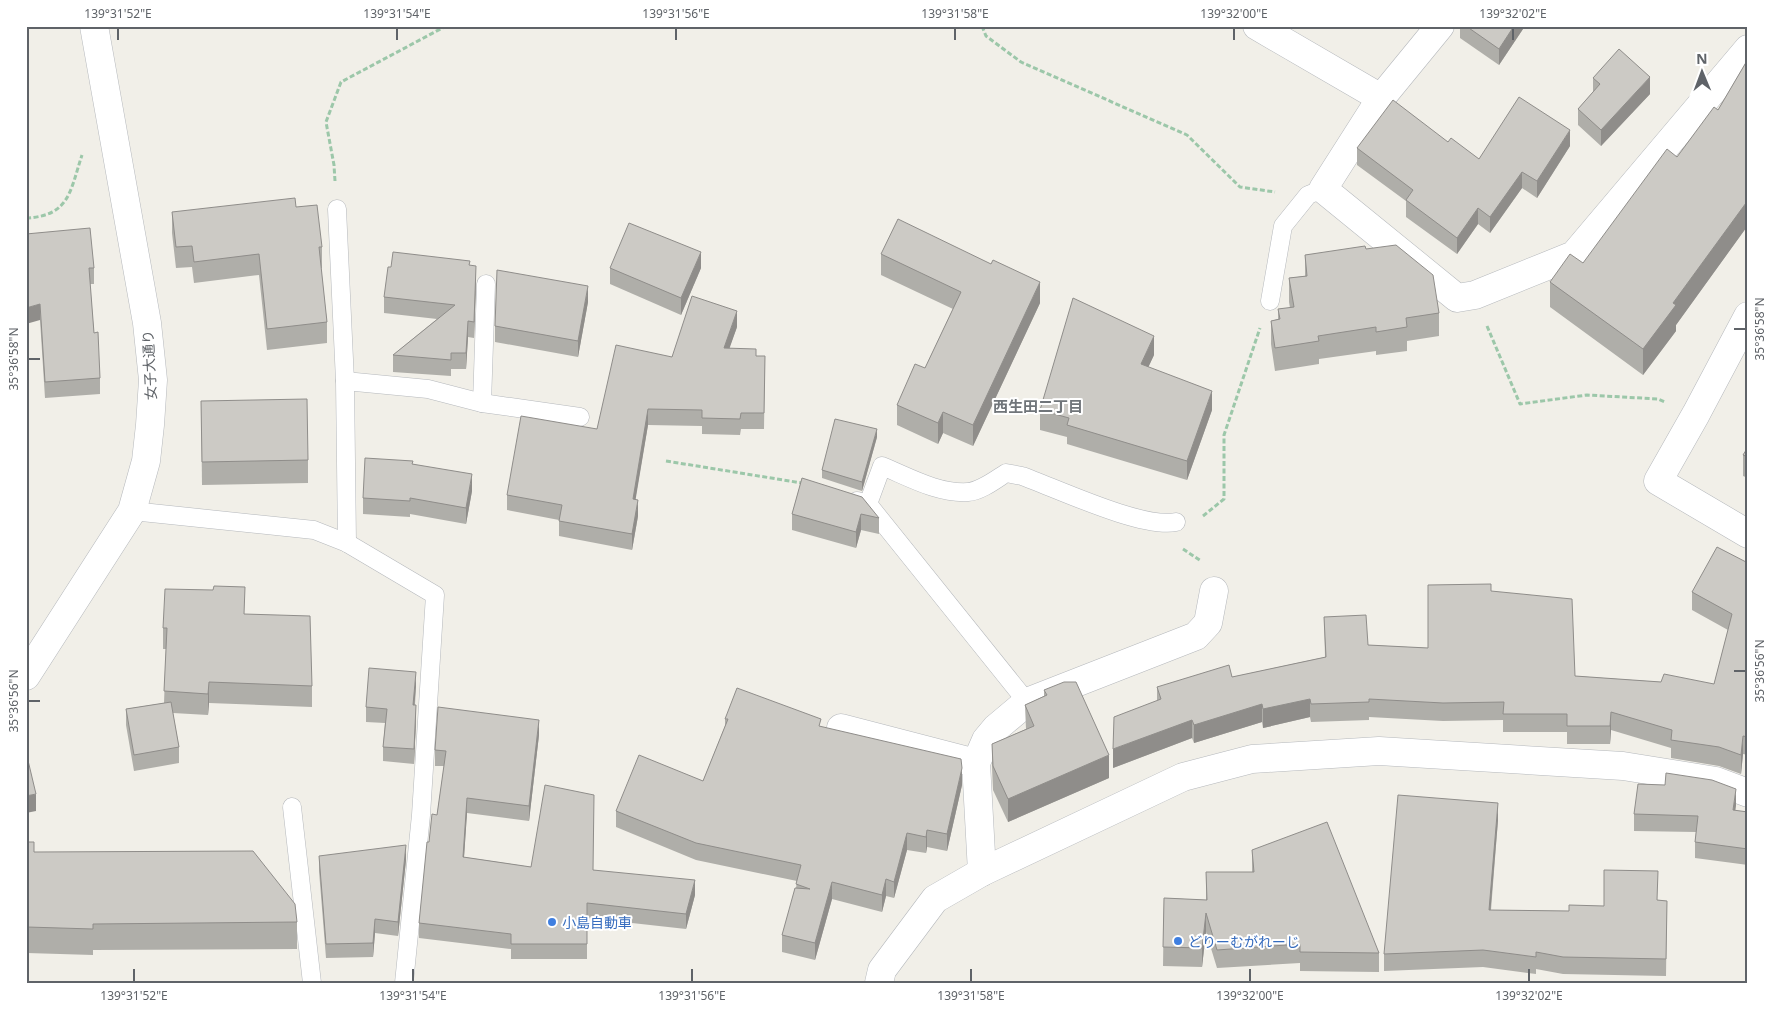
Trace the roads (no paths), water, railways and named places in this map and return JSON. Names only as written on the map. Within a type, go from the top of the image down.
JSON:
[{"type":"street","name":"女子大通り","points":[[26,676],[132,511],[146,461],[153,380],[147,323],[94,26]]},
{"type":"street","points":[[1257,26],[1381,98]]},
{"type":"street","points":[[1440,26],[1381,98],[1315,192],[1456,298],[1474,295],[1574,255],[1748,49]]},
{"type":"street","points":[[1748,316],[1658,481],[1748,534]]},
{"type":"street","points":[[982,872],[976,763],[986,740],[996,728],[1027,702],[1196,636],[1208,623],[1214,591]]},
{"type":"street","points":[[841,728],[976,763]]},
{"type":"street","points":[[879,983],[882,970],[935,899],[982,872],[1183,777],[1252,759],[1379,751],[1623,766],[1716,781],[1748,793]]},
{"type":"lane","points":[[1270,301],[1283,226],[1315,192]]},
{"type":"lane","points":[[337,209],[345,381],[347,543]]},
{"type":"lane","points":[[482,403],[486,284]]},
{"type":"lane","points":[[345,381],[428,389],[482,403],[580,417]]},
{"type":"lane","points":[[868,504],[882,466],[939,489],[969,492],[988,485],[1006,473],[1022,476],[1136,519],[1163,525],[1176,522]]},
{"type":"lane","points":[[802,483],[868,504],[1027,702]]},
{"type":"lane","points":[[132,511],[314,530],[347,543],[435,595],[421,816],[404,983]]},
{"type":"lane","points":[[292,807],[312,983]]},
{"type":"place","name":"小島自動車","points":[[552,922]]},
{"type":"place","name":"どりーむがれーじ","points":[[1178,941]]},
{"type":"district","name":"西生田二丁目","points":[[1038,406]]}]
